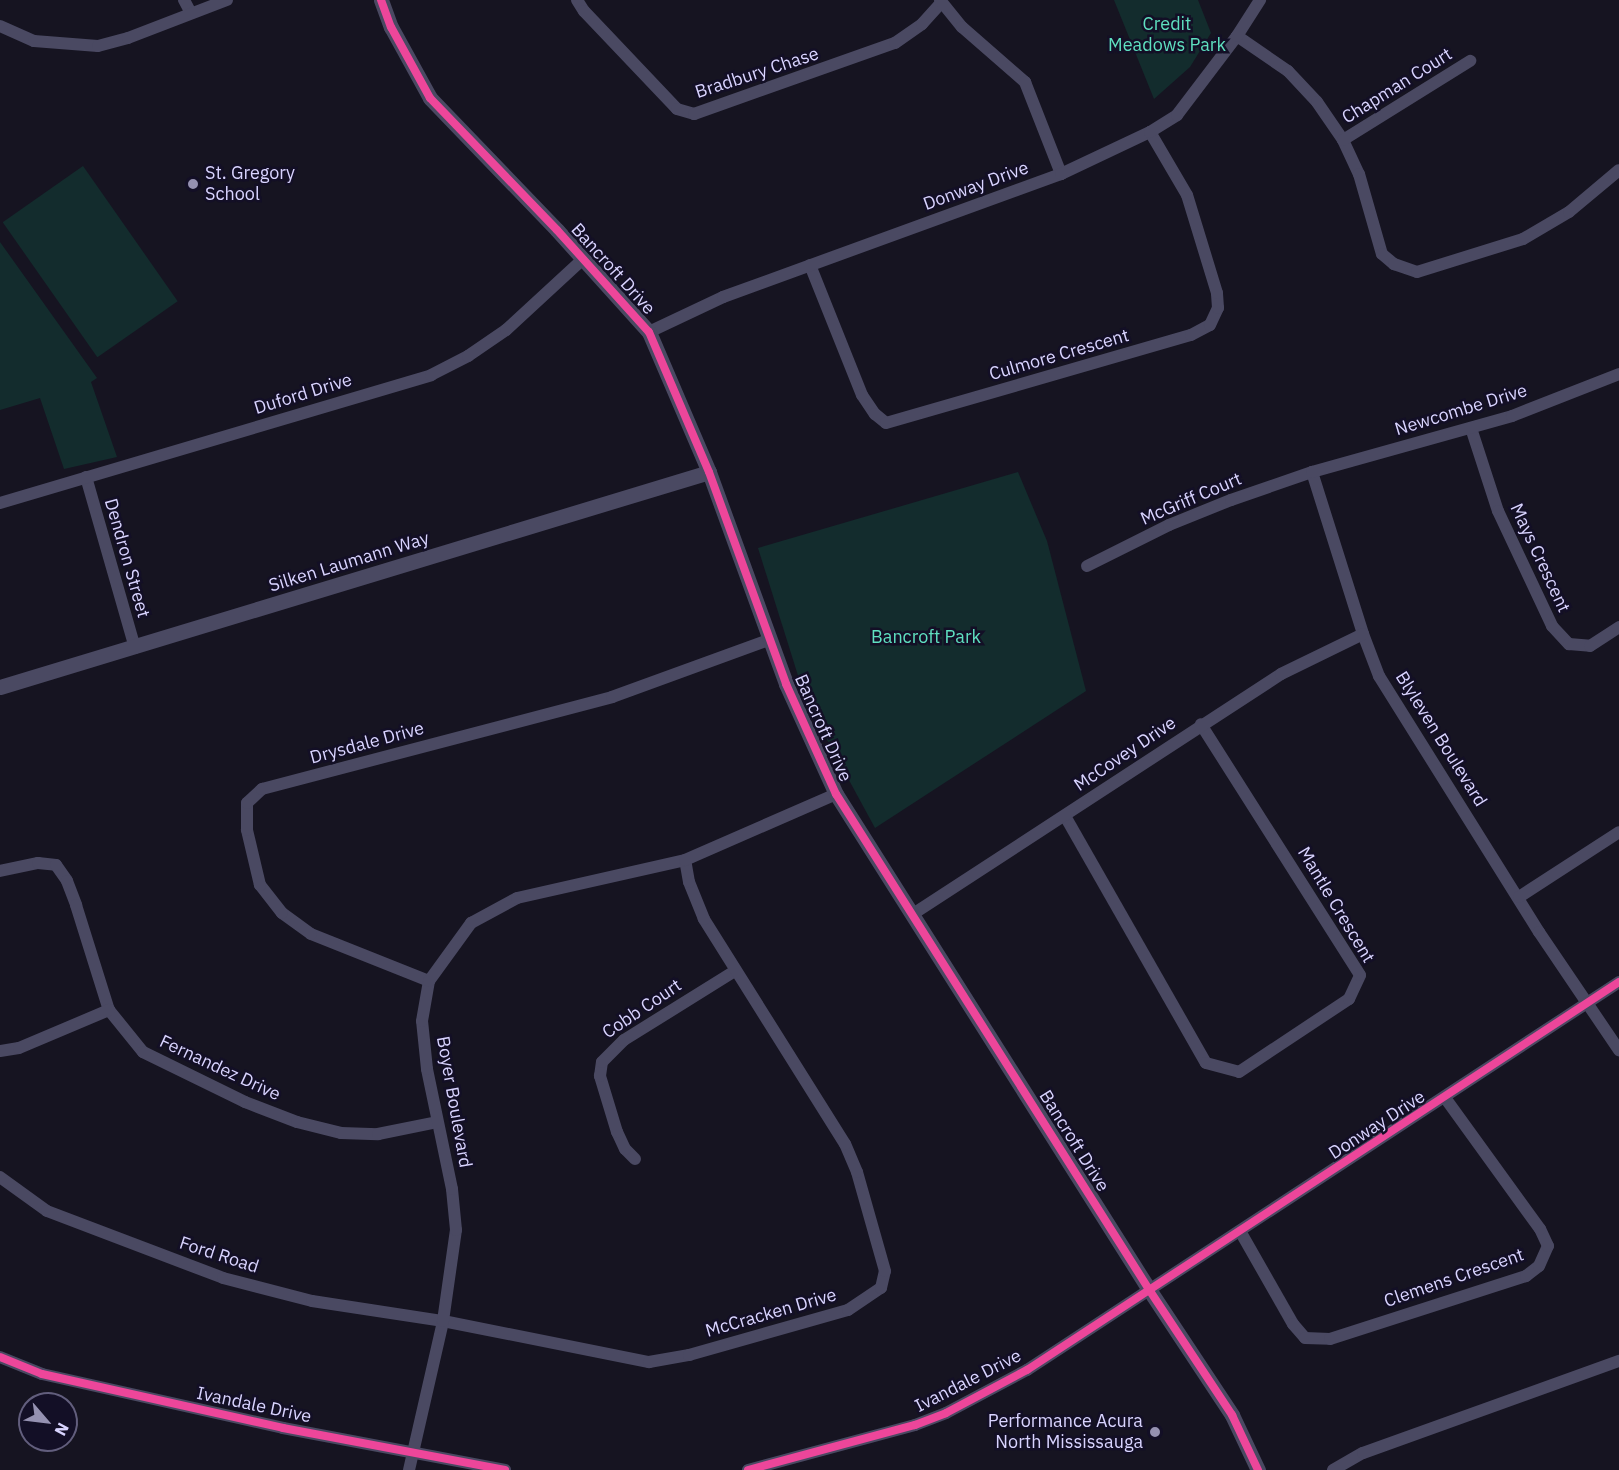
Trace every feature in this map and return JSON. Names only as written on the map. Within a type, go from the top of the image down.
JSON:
[{"type":"street","points":[[184,0],[190,13]]},
{"type":"street","points":[[0,26],[34,41],[98,46],[128,38],[227,0]]},
{"type":"street","name":"Bancroft Drive","points":[[381,0],[391,27],[430,98],[649,332],[709,472],[769,640],[836,794],[914,914],[1150,1291],[1232,1415],[1258,1470]]},
{"type":"street","name":"Bradbury Chase","points":[[577,0],[584,11],[677,109],[694,114],[896,43],[922,24],[940,1]]},
{"type":"street","name":"Donway Drive","points":[[649,332],[723,297],[1061,174],[1150,132],[1177,115],[1237,36],[1260,0]]},
{"type":"street","points":[[940,1],[962,27],[1025,82],[1061,174]]},
{"type":"street","points":[[1237,36],[1288,71],[1317,102],[1342,140],[1359,174],[1382,254],[1394,264],[1417,272],[1523,239],[1569,212],[1619,170]]},
{"type":"street","name":"Chapman Court","points":[[1342,140],[1470,62]]},
{"type":"street","name":"Culmore Crescent","points":[[810,265],[862,395],[875,414],[886,423],[1191,335],[1210,325],[1218,308],[1217,293],[1186,195],[1150,132]]},
{"type":"street","name":"Duford Drive","points":[[0,503],[431,375],[468,356],[506,330],[583,259]]},
{"type":"street","name":"Newcombe Drive","points":[[1312,472],[1512,416],[1619,374]]},
{"type":"street","name":"Mays Crescent","points":[[1471,428],[1498,511],[1552,626],[1569,644],[1590,646],[1619,627]]},
{"type":"street","name":"Silken Laumann Way","points":[[0,687],[135,648],[709,472]]},
{"type":"street","name":"McGriff Court","points":[[1087,566],[1169,525],[1312,472]]},
{"type":"street","name":"Blyleven Boulevard","points":[[1312,472],[1363,634],[1379,676],[1539,932],[1619,1050]]},
{"type":"street","name":"Dendron Street","points":[[86,477],[135,648]]},
{"type":"street","name":"McCovey Drive","points":[[914,914],[1281,674],[1363,634]]},
{"type":"street","name":"Drysdale Drive","points":[[429,981],[311,934],[282,913],[260,885],[247,830],[247,803],[262,789],[612,697],[769,640]]},
{"type":"street","name":"Mantle Crescent","points":[[1065,816],[1206,1063],[1239,1072],[1349,999],[1360,975],[1202,724]]},
{"type":"street","name":"Boyer Boulevard","points":[[410,1470],[412,1451],[443,1321],[456,1230],[452,1189],[427,1069],[422,1021],[429,981],[471,923],[517,898],[685,860],[836,794]]},
{"type":"street","points":[[1519,897],[1619,832]]},
{"type":"street","name":"McCracken Drive","points":[[443,1321],[649,1362],[689,1355],[848,1310],[881,1288],[885,1272],[857,1172],[845,1144],[704,920],[689,882],[685,860]]},
{"type":"street","name":"Fernandez Drive","points":[[0,871],[38,863],[56,865],[67,881],[76,905],[109,1010],[142,1052],[245,1102],[297,1122],[341,1133],[378,1134],[437,1122]]},
{"type":"street","name":"Cobb Court","points":[[635,1159],[625,1149],[617,1132],[600,1076],[602,1062],[624,1040],[735,971]]},
{"type":"street","name":"Donway Drive","points":[[1150,1291],[1619,982]]},
{"type":"street","points":[[0,1051],[19,1048],[109,1010]]},
{"type":"street","name":"Clemens Crescent","points":[[1240,1232],[1293,1324],[1305,1338],[1330,1339],[1526,1276],[1539,1266],[1548,1246],[1544,1237],[1444,1098]]},
{"type":"street","name":"Ford Road","points":[[0,1177],[48,1211],[223,1278],[312,1301],[443,1321]]},
{"type":"street","name":"Ivandale Drive","points":[[748,1470],[915,1425],[946,1413],[1027,1370],[1150,1291]]},
{"type":"street","name":"Ivandale Drive","points":[[0,1357],[54,1377],[283,1428],[505,1470]]},
{"type":"street","points":[[1333,1470],[1363,1453],[1619,1361]]},
{"type":"green space","name":"Credit Meadows Park","points":[[1114,0],[1198,0],[1211,33],[1190,67],[1154,99]]},
{"type":"green space","points":[[83,166],[178,301],[97,357],[3,222]]},
{"type":"green space","points":[[0,242],[97,378],[91,382],[117,457],[64,469],[40,398],[0,410]]},
{"type":"green space","name":"Bancroft Park","points":[[1018,472],[1047,541],[1086,691],[875,828],[806,701],[758,548]]},
{"type":"cycle path","points":[[381,0],[391,27],[430,98],[557,230],[649,332],[709,472],[786,684],[836,794],[1150,1291],[1232,1415],[1258,1470]]},
{"type":"cycle path","points":[[748,1470],[915,1425],[946,1413],[1027,1370],[1619,982]]},
{"type":"cycle path","points":[[0,1357],[42,1374],[283,1428],[505,1470]]},
{"type":"place","name":"St. Gregory School","points":[[193,184]]},
{"type":"place","name":"Performance Acura North Mississauga","points":[[1155,1432]]}]
